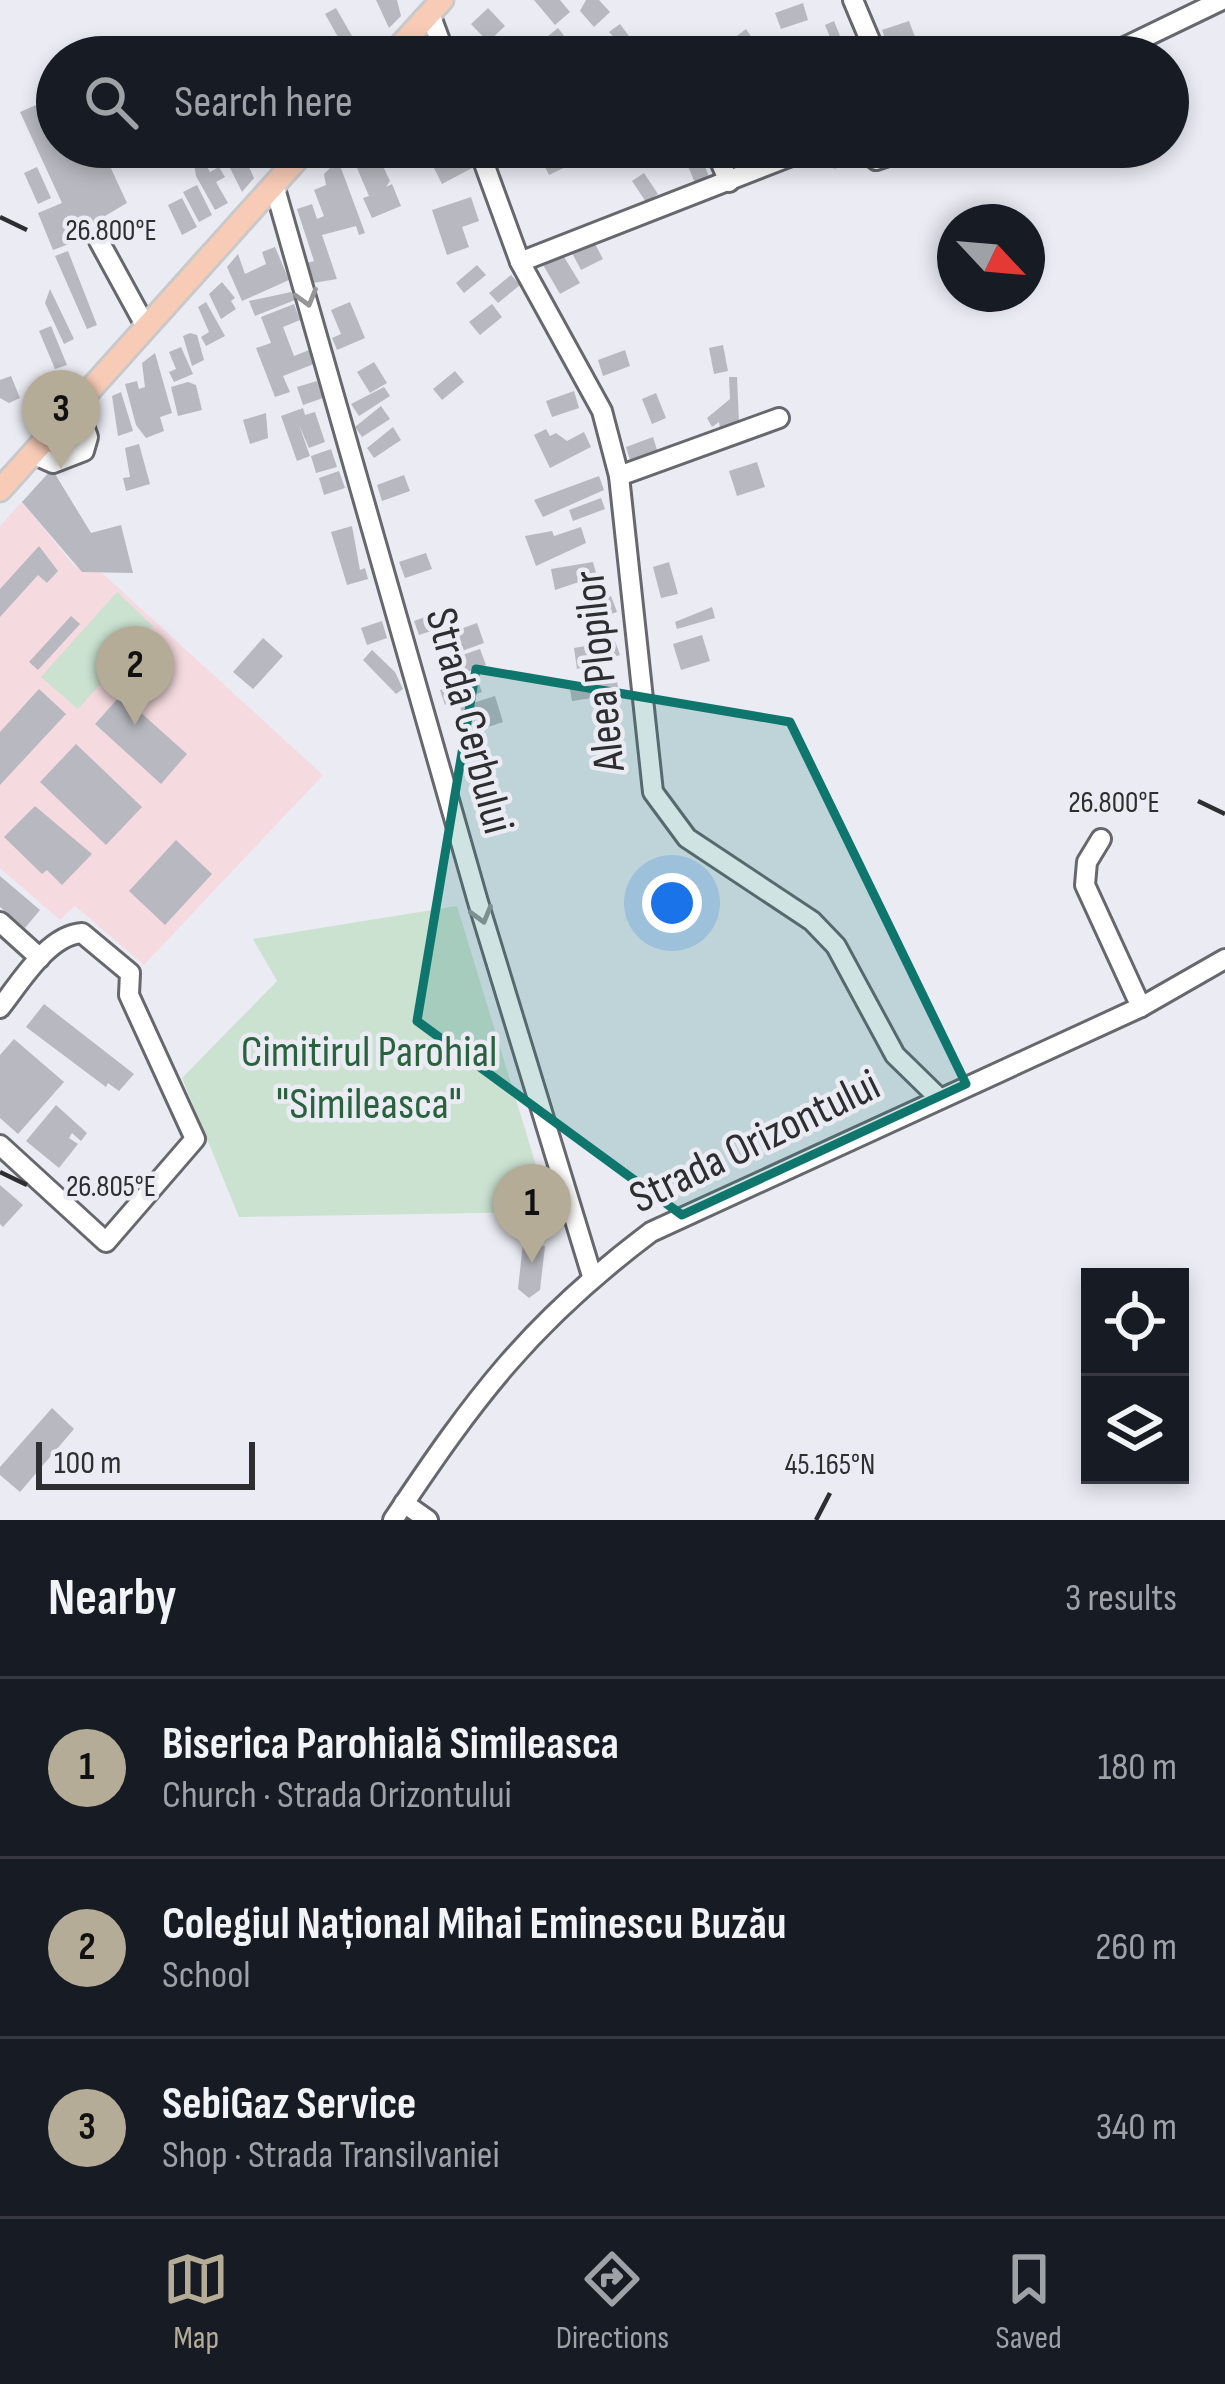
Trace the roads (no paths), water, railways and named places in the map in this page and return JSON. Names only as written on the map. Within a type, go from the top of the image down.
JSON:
[{"type":"main road","points":[[409,36],[436,7]]},
{"type":"main road","points":[[0,490],[289,168]]},
{"type":"street","points":[[853,0],[868,36]]},
{"type":"street","points":[[1147,36],[1222,0]]},
{"type":"street","name":"Aleea Plopilor","points":[[486,168],[520,262],[602,411],[619,476],[653,793],[688,838],[812,921],[836,946],[895,1054],[938,1096]]},
{"type":"street","points":[[723,168],[729,182]]},
{"type":"street","points":[[520,262],[761,168]]},
{"type":"street","name":"Strada Cerbului","points":[[274,185],[478,902],[592,1276]]},
{"type":"street","points":[[99,241],[146,327]]},
{"type":"street","points":[[33,454],[53,463],[84,451],[88,437],[76,405]]},
{"type":"street","points":[[619,476],[779,418]]},
{"type":"street","points":[[1101,839],[1087,862],[1085,885],[1141,1007]]},
{"type":"street","points":[[0,922],[40,958]]},
{"type":"street","points":[[0,1008],[40,958],[72,933],[82,933],[130,973],[129,995],[195,1139],[106,1243],[0,1144]]},
{"type":"street","name":"Strada Orizontului","points":[[428,1520],[398,1512],[497,1370],[592,1276],[690,1210],[1141,1007],[1225,959]]},
{"type":"place","name":"SebiGaz Service","points":[[61,469]]},
{"type":"place","name":"Colegiul Național Mihai Eminescu Buzău","points":[[135,725]]},
{"type":"place","name":"Biserica Parohială Simileasca","points":[[532,1263]]},
{"type":"park label","name":"Cimitirul Parohial \"Simileasca\"","points":[[369,1078]]}]
